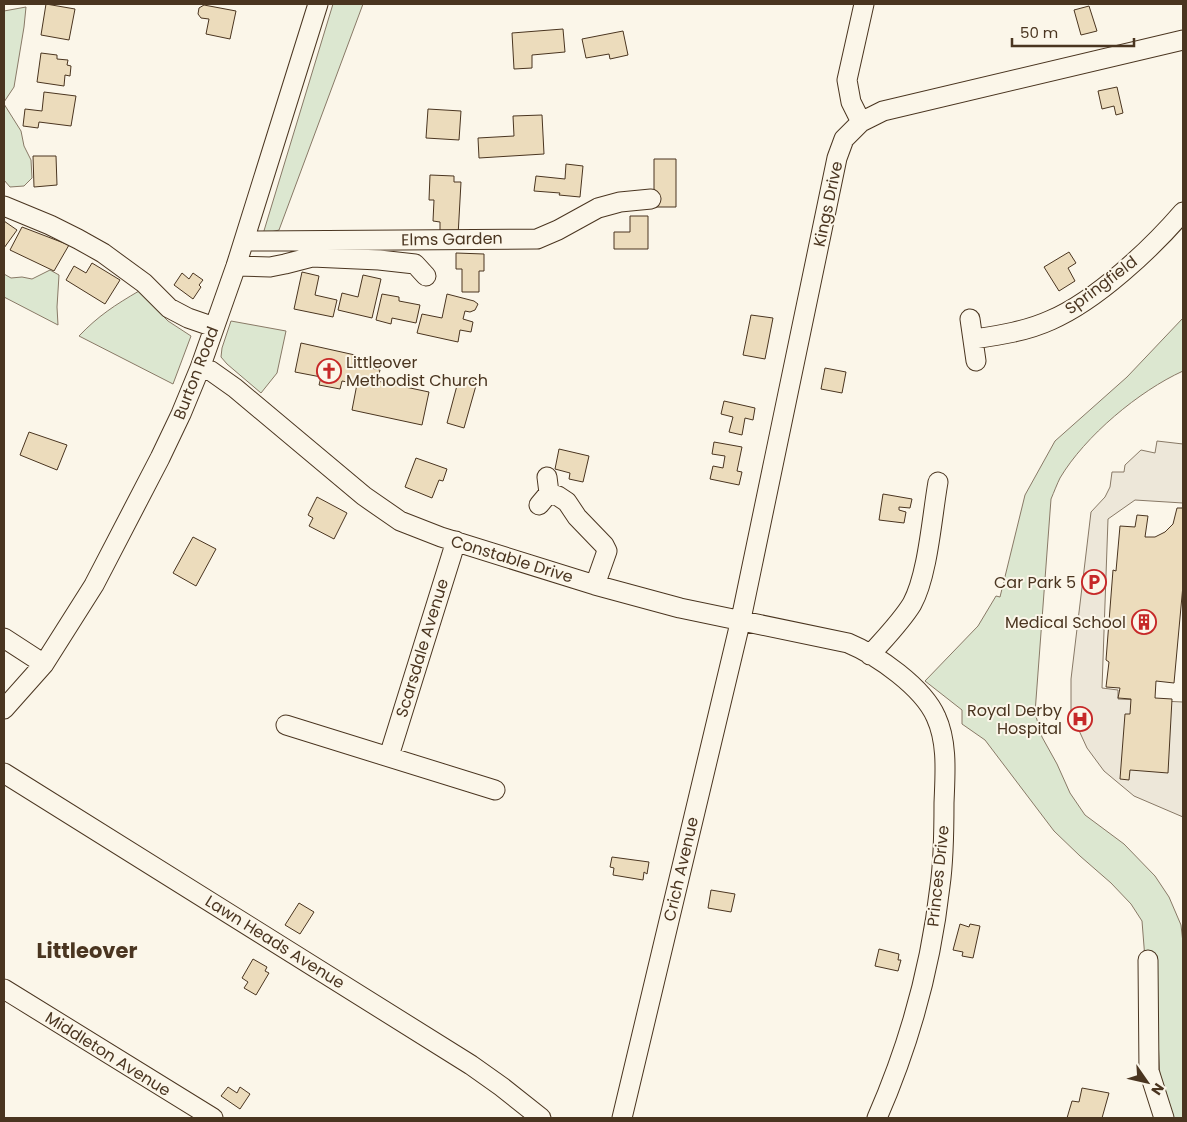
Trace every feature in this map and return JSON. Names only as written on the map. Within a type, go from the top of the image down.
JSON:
[{"type":"street","name":"Burton Road","points":[[4,709],[44,664],[94,585],[160,458],[200,368],[236,266],[318,4]]},
{"type":"street","points":[[861,122],[851,102],[847,80],[864,4]]},
{"type":"street","name":"Kings Drive","points":[[741,620],[837,158],[844,139],[861,122],[883,111],[1183,40]]},
{"type":"street","name":"Elms Garden","points":[[244,241],[536,239],[558,230],[598,208],[620,202],[651,199]]},
{"type":"street","points":[[4,206],[50,225],[95,248],[144,283],[169,308],[188,318],[214,327]]},
{"type":"street","name":"Springfield","points":[[974,339],[1026,329],[1062,315],[1114,279],[1137,259],[1183,212]]},
{"type":"street","points":[[236,266],[270,267],[312,257],[337,257],[415,264],[426,276]]},
{"type":"street","points":[[970,320],[976,361]]},
{"type":"street","name":"Constable Drive","points":[[200,368],[211,371],[234,388],[380,508],[400,521],[456,541],[595,585],[680,608],[848,643],[870,655]]},
{"type":"street","points":[[870,655],[913,602],[924,565],[938,482]]},
{"type":"street","points":[[545,492],[558,496],[567,502],[604,545],[607,551],[595,585]]},
{"type":"street","name":"Scarsdale Avenue","points":[[389,756],[456,541]]},
{"type":"street","name":"Crich Avenue","points":[[622,1118],[741,620]]},
{"type":"street","points":[[4,638],[44,664]]},
{"type":"street","name":"Princes Drive","points":[[870,655],[911,685],[932,708],[938,722],[944,751],[944,838],[941,884],[931,947],[910,1030],[894,1078],[877,1118]]},
{"type":"street","points":[[286,724],[495,790]]},
{"type":"street","name":"Lawn Heads Avenue","points":[[4,773],[471,1065],[502,1086],[542,1118]]},
{"type":"street","points":[[1148,960],[1149,1071],[1164,1118]]},
{"type":"street","name":"Middleton Avenue","points":[[4,990],[213,1118]]},
{"type":"green space","points":[[333,4],[363,4],[279,230],[263,234]]},
{"type":"green space","points":[[26,7],[14,87],[4,102],[4,11]]},
{"type":"green space","points":[[4,104],[21,131],[24,146],[31,160],[32,178],[24,186],[10,187],[4,180]]},
{"type":"green space","points":[[50,270],[59,275],[58,325],[4,297],[4,274],[11,278],[22,277],[32,279]]},
{"type":"green space","points":[[139,291],[150,298],[156,309],[168,321],[191,336],[173,384],[79,336],[107,311]]},
{"type":"green space","points":[[1183,318],[1183,371],[1149,390],[1114,416],[1098,431],[1071,462],[1060,478],[1051,499],[1035,713],[1042,737],[1070,793],[1085,815],[1124,844],[1155,876],[1169,897],[1181,925],[1183,943],[1183,1118],[1172,1118],[1160,1079],[1154,960],[1145,959],[1142,921],[1131,904],[1111,883],[1054,831],[985,740],[962,724],[962,710],[925,681],[978,626],[996,596],[1000,597],[1025,495],[1055,441],[1127,377]]},
{"type":"green space","points":[[231,321],[286,331],[277,373],[261,393],[221,357]]},
{"type":"shaded area","name":"Car Park 5","points":[[1157,441],[1183,444],[1183,503],[1135,500],[1108,519],[1102,688],[1118,690],[1118,699],[1183,702],[1183,817],[1134,796],[1104,771],[1087,748],[1071,713],[1071,679],[1091,512],[1105,497],[1110,487],[1112,472],[1124,472],[1125,465],[1141,450],[1155,453]]},
{"type":"building","points":[[46,4],[75,9],[69,40],[41,35]]},
{"type":"building","points":[[204,5],[236,11],[230,39],[206,34],[209,19],[201,18],[198,14],[199,8]]},
{"type":"building","points":[[1089,6],[1097,31],[1081,35],[1074,10]]},
{"type":"building","points":[[563,29],[565,52],[532,55],[532,68],[514,69],[512,33]]},
{"type":"building","points":[[623,31],[628,55],[610,59],[609,54],[586,58],[582,39]]},
{"type":"building","points":[[41,53],[57,55],[57,59],[68,60],[67,65],[71,66],[70,76],[65,75],[64,86],[37,82]]},
{"type":"building","points":[[1117,87],[1123,113],[1116,115],[1114,106],[1102,109],[1098,91]]},
{"type":"building","points":[[44,92],[76,96],[71,126],[39,122],[38,128],[23,126],[25,109],[42,111]]},
{"type":"building","points":[[428,109],[461,111],[459,140],[426,138]]},
{"type":"building","points":[[542,115],[544,154],[479,158],[478,138],[514,136],[513,116]]},
{"type":"building","points":[[33,156],[56,156],[57,185],[34,187]]},
{"type":"building","points":[[654,159],[676,159],[676,207],[654,207]]},
{"type":"building","points":[[566,164],[583,166],[580,197],[534,191],[536,176],[565,179]]},
{"type":"building","points":[[430,175],[454,176],[454,182],[461,182],[458,236],[440,235],[440,222],[433,221],[434,200],[429,200]]},
{"type":"building","points":[[630,216],[648,216],[648,249],[614,249],[614,232],[630,232]]},
{"type":"building","points":[[4,221],[17,230],[4,248]]},
{"type":"building","points":[[22,227],[69,245],[54,271],[10,250]]},
{"type":"building","points":[[1069,252],[1076,263],[1068,268],[1075,281],[1059,291],[1044,267]]},
{"type":"building","points":[[456,253],[484,254],[484,271],[479,271],[479,292],[462,292],[462,269],[456,269]]},
{"type":"building","points":[[92,263],[120,280],[105,304],[66,280],[74,266],[86,273]]},
{"type":"building","points":[[302,272],[319,276],[315,295],[337,300],[333,317],[294,309]]},
{"type":"building","points":[[182,273],[189,279],[193,273],[203,280],[193,299],[174,285]]},
{"type":"building","points":[[363,275],[381,279],[372,318],[338,310],[342,293],[358,297]]},
{"type":"building","points":[[382,294],[399,297],[399,301],[420,305],[416,323],[392,318],[391,324],[376,320]]},
{"type":"building","points":[[447,294],[474,301],[478,304],[475,310],[465,311],[463,319],[473,322],[471,332],[460,330],[458,342],[417,333],[422,314],[442,318]]},
{"type":"building","points":[[751,315],[773,318],[765,359],[743,355]]},
{"type":"building","points":[[301,343],[355,355],[353,364],[380,370],[377,381],[429,392],[422,425],[352,410],[357,384],[342,381],[340,389],[319,385],[321,377],[295,372]]},
{"type":"building","points":[[825,368],[846,372],[842,393],[821,389]]},
{"type":"building","points":[[459,378],[477,382],[464,428],[447,423]]},
{"type":"building","points":[[724,401],[755,408],[753,420],[745,418],[742,435],[729,432],[733,417],[721,414]]},
{"type":"building","points":[[29,432],[67,445],[57,470],[20,455]]},
{"type":"building","points":[[714,442],[742,447],[737,471],[742,472],[739,485],[710,479],[713,466],[723,468],[725,456],[712,454]]},
{"type":"building","points":[[559,449],[589,456],[583,482],[569,479],[570,473],[555,469]]},
{"type":"building","points":[[416,458],[447,469],[443,481],[439,480],[432,498],[405,487]]},
{"type":"building","points":[[883,494],[912,499],[910,508],[899,507],[899,510],[906,512],[904,523],[879,520]]},
{"type":"building","points":[[317,497],[347,513],[334,539],[309,526],[313,518],[308,515]]},
{"type":"building","name":"Medical School","points":[[1177,508],[1183,508],[1183,585],[1174,683],[1156,681],[1155,698],[1172,699],[1168,773],[1130,770],[1129,780],[1120,779],[1125,714],[1130,714],[1131,699],[1118,698],[1120,688],[1106,687],[1109,662],[1106,660],[1113,570],[1116,571],[1120,526],[1135,527],[1137,515],[1148,516],[1145,537],[1155,537],[1165,532],[1173,524]]},
{"type":"building","points":[[193,537],[216,549],[196,586],[173,573]]},
{"type":"building","points":[[612,857],[649,862],[647,874],[644,872],[643,880],[613,875],[614,868],[610,867]]},
{"type":"building","points":[[711,890],[735,894],[731,912],[708,908]]},
{"type":"building","points":[[299,903],[314,912],[300,934],[285,925]]},
{"type":"building","points":[[960,924],[969,927],[970,924],[980,926],[973,958],[962,956],[963,952],[953,950]]},
{"type":"building","points":[[879,949],[899,954],[898,960],[901,960],[898,971],[875,966]]},
{"type":"building","points":[[253,959],[267,967],[265,971],[269,973],[256,995],[244,988],[248,982],[242,978]]},
{"type":"building","points":[[228,1087],[237,1093],[240,1087],[250,1094],[240,1109],[221,1096]]},
{"type":"building","points":[[1082,1088],[1109,1093],[1102,1118],[1067,1118],[1072,1101],[1079,1102]]},
{"type":"place","name":"Littleover Methodist Church","points":[[329,371]]},
{"type":"place","name":"Car Park 5","points":[[1094,582]]},
{"type":"place","name":"Medical School","points":[[1144,622]]},
{"type":"place","name":"Royal Derby Hospital","points":[[1080,719]]},
{"type":"district","name":"Littleover","points":[[87,950]]}]
